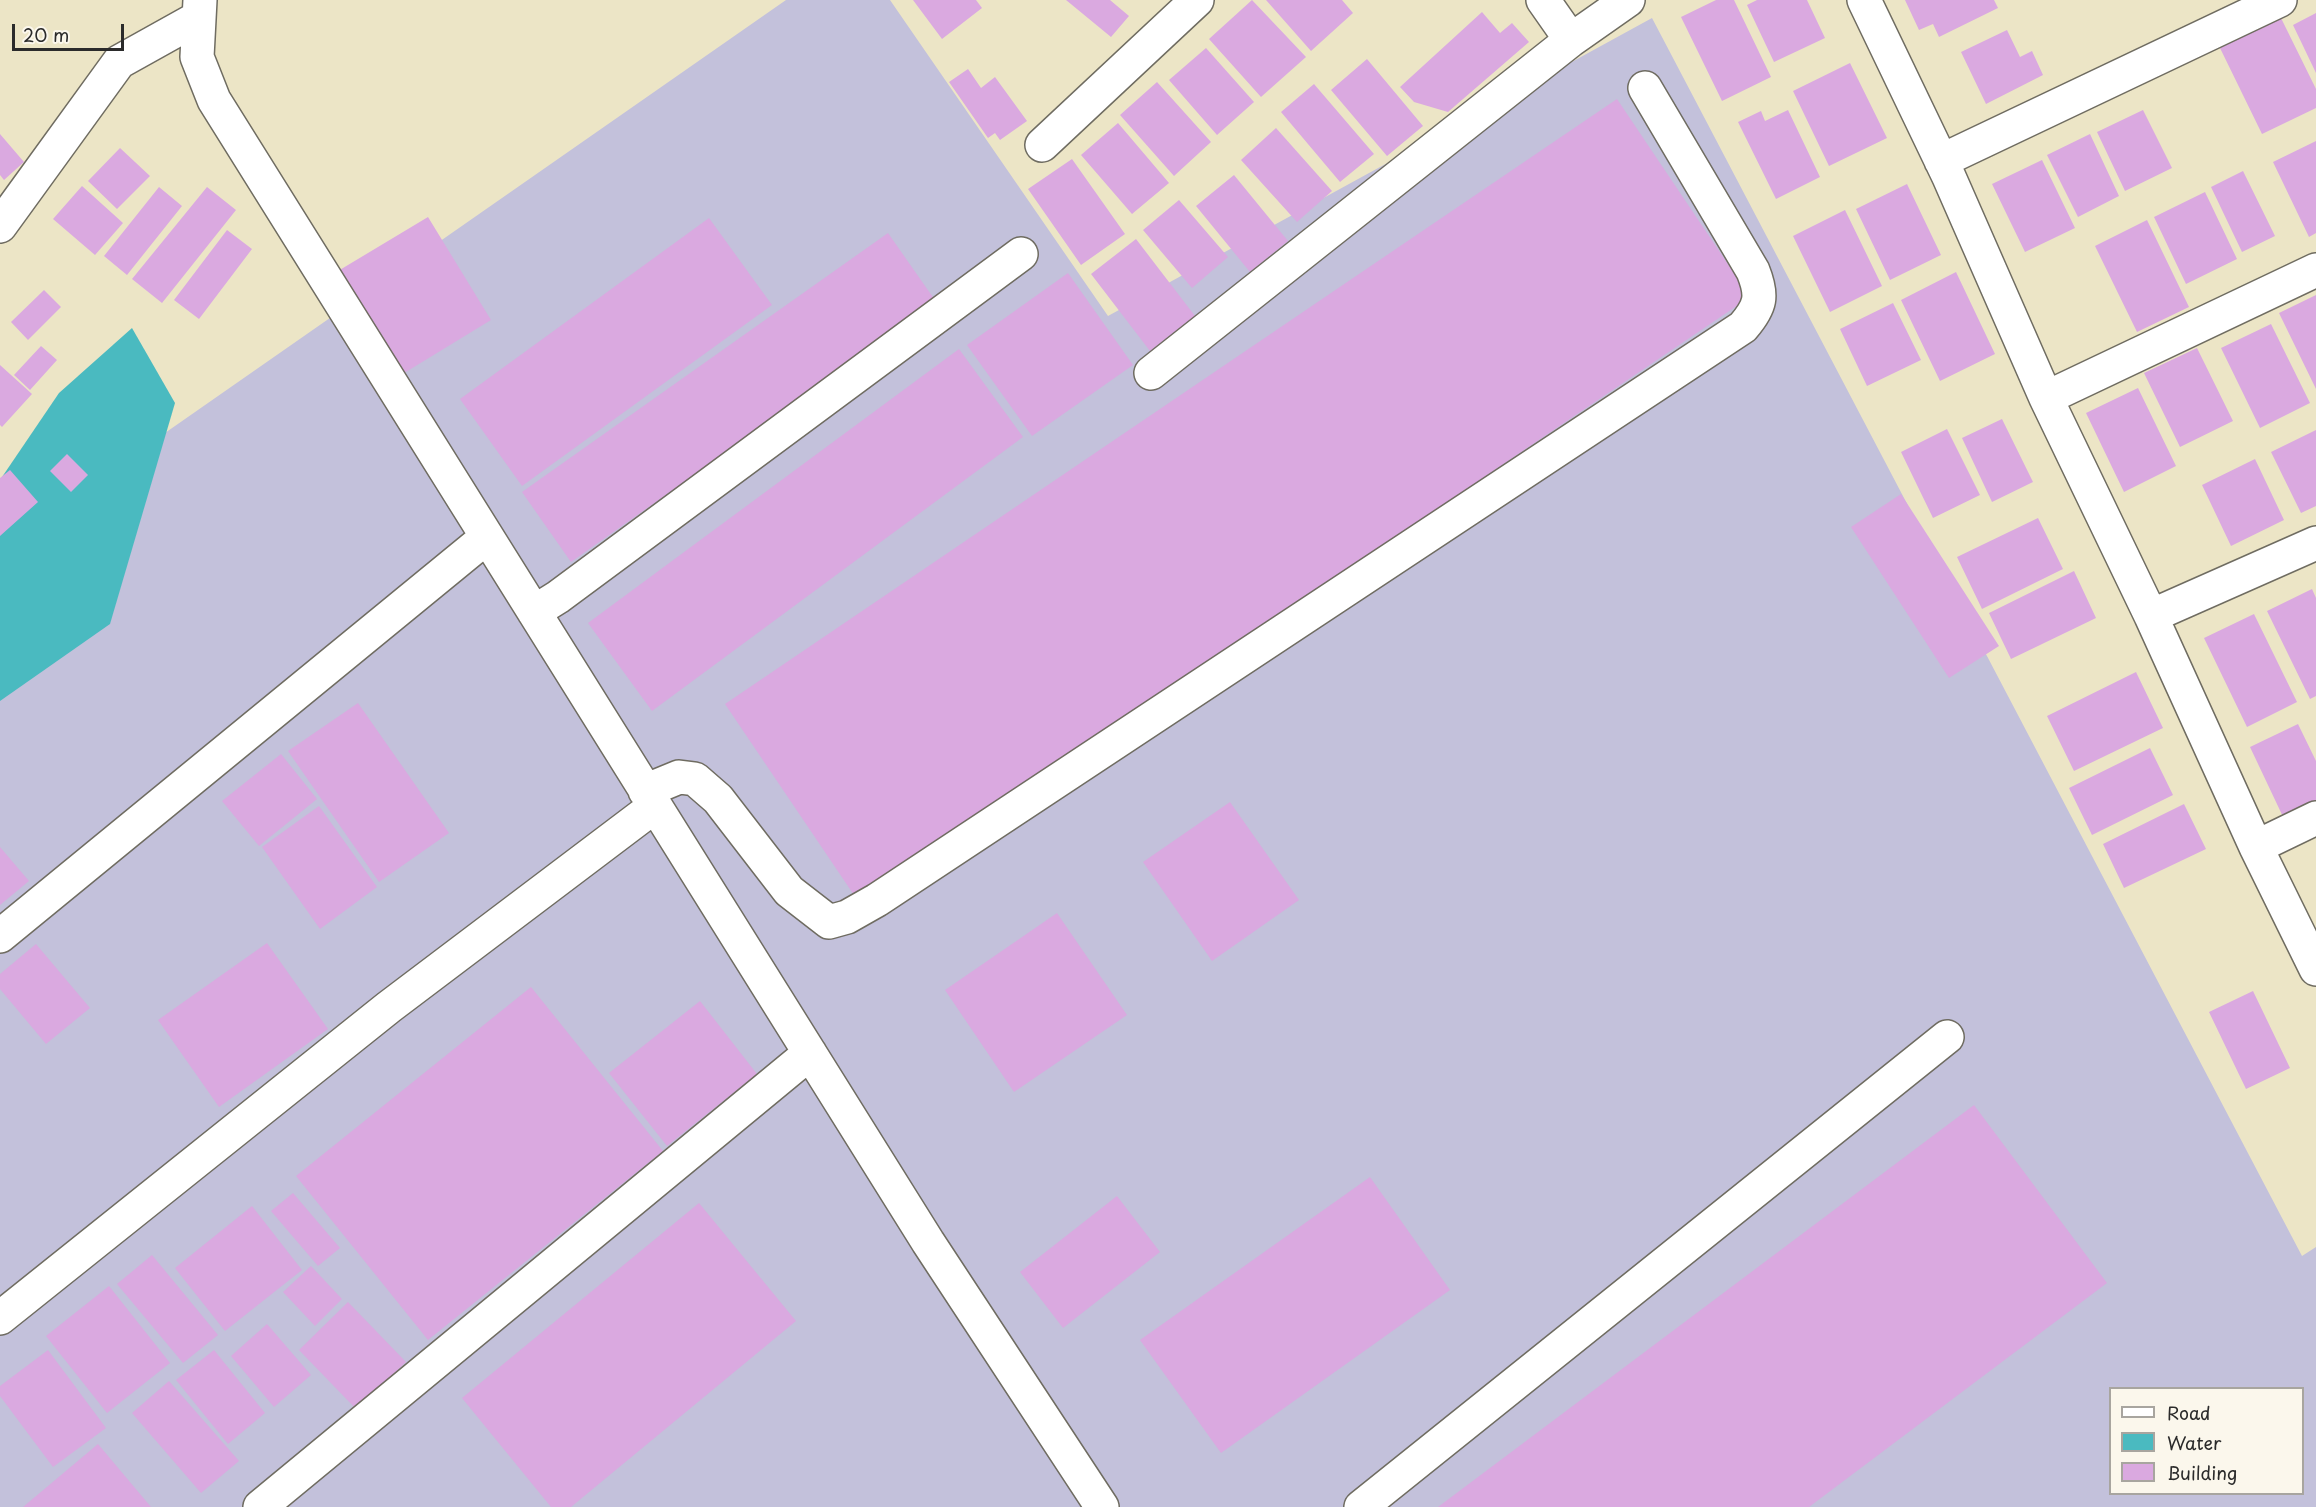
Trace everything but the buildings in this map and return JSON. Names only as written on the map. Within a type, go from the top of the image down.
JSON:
[{"type":"street","points":[[1042,145],[1197,0]]},
{"type":"street","points":[[1543,0],[1570,40]]},
{"type":"street","points":[[1151,373],[1570,40],[1628,0]]},
{"type":"street","points":[[1864,0],[1941,161],[2046,398],[2151,616],[2256,847],[2316,969]]},
{"type":"street","points":[[1941,161],[2280,0]]},
{"type":"street","points":[[0,226],[119,62],[199,9]]},
{"type":"street","points":[[199,9],[197,57],[214,100],[935,1252],[1102,1507]]},
{"type":"street","points":[[0,1318],[679,777],[695,779],[718,800],[789,891],[829,922],[847,917],[878,900],[1743,327],[1755,312],[1761,290],[1753,271],[1645,88]]},
{"type":"street","points":[[534,612],[558,597],[1021,254]]},
{"type":"street","points":[[2046,398],[2316,270]]},
{"type":"street","points":[[0,936],[487,537]]},
{"type":"street","points":[[2151,616],[2316,543]]},
{"type":"street","points":[[2256,847],[2316,818]]},
{"type":"street","points":[[1361,1507],[1947,1037]]},
{"type":"street","points":[[260,1507],[810,1053]]},
{"type":"shaded area","points":[[786,0],[890,0],[1108,316],[1652,18],[2302,1256],[2316,1247],[2316,1507],[0,1507],[0,572],[142,449]]},
{"type":"water","points":[[132,328],[175,403],[110,624],[0,701],[0,480],[59,393]]}]
